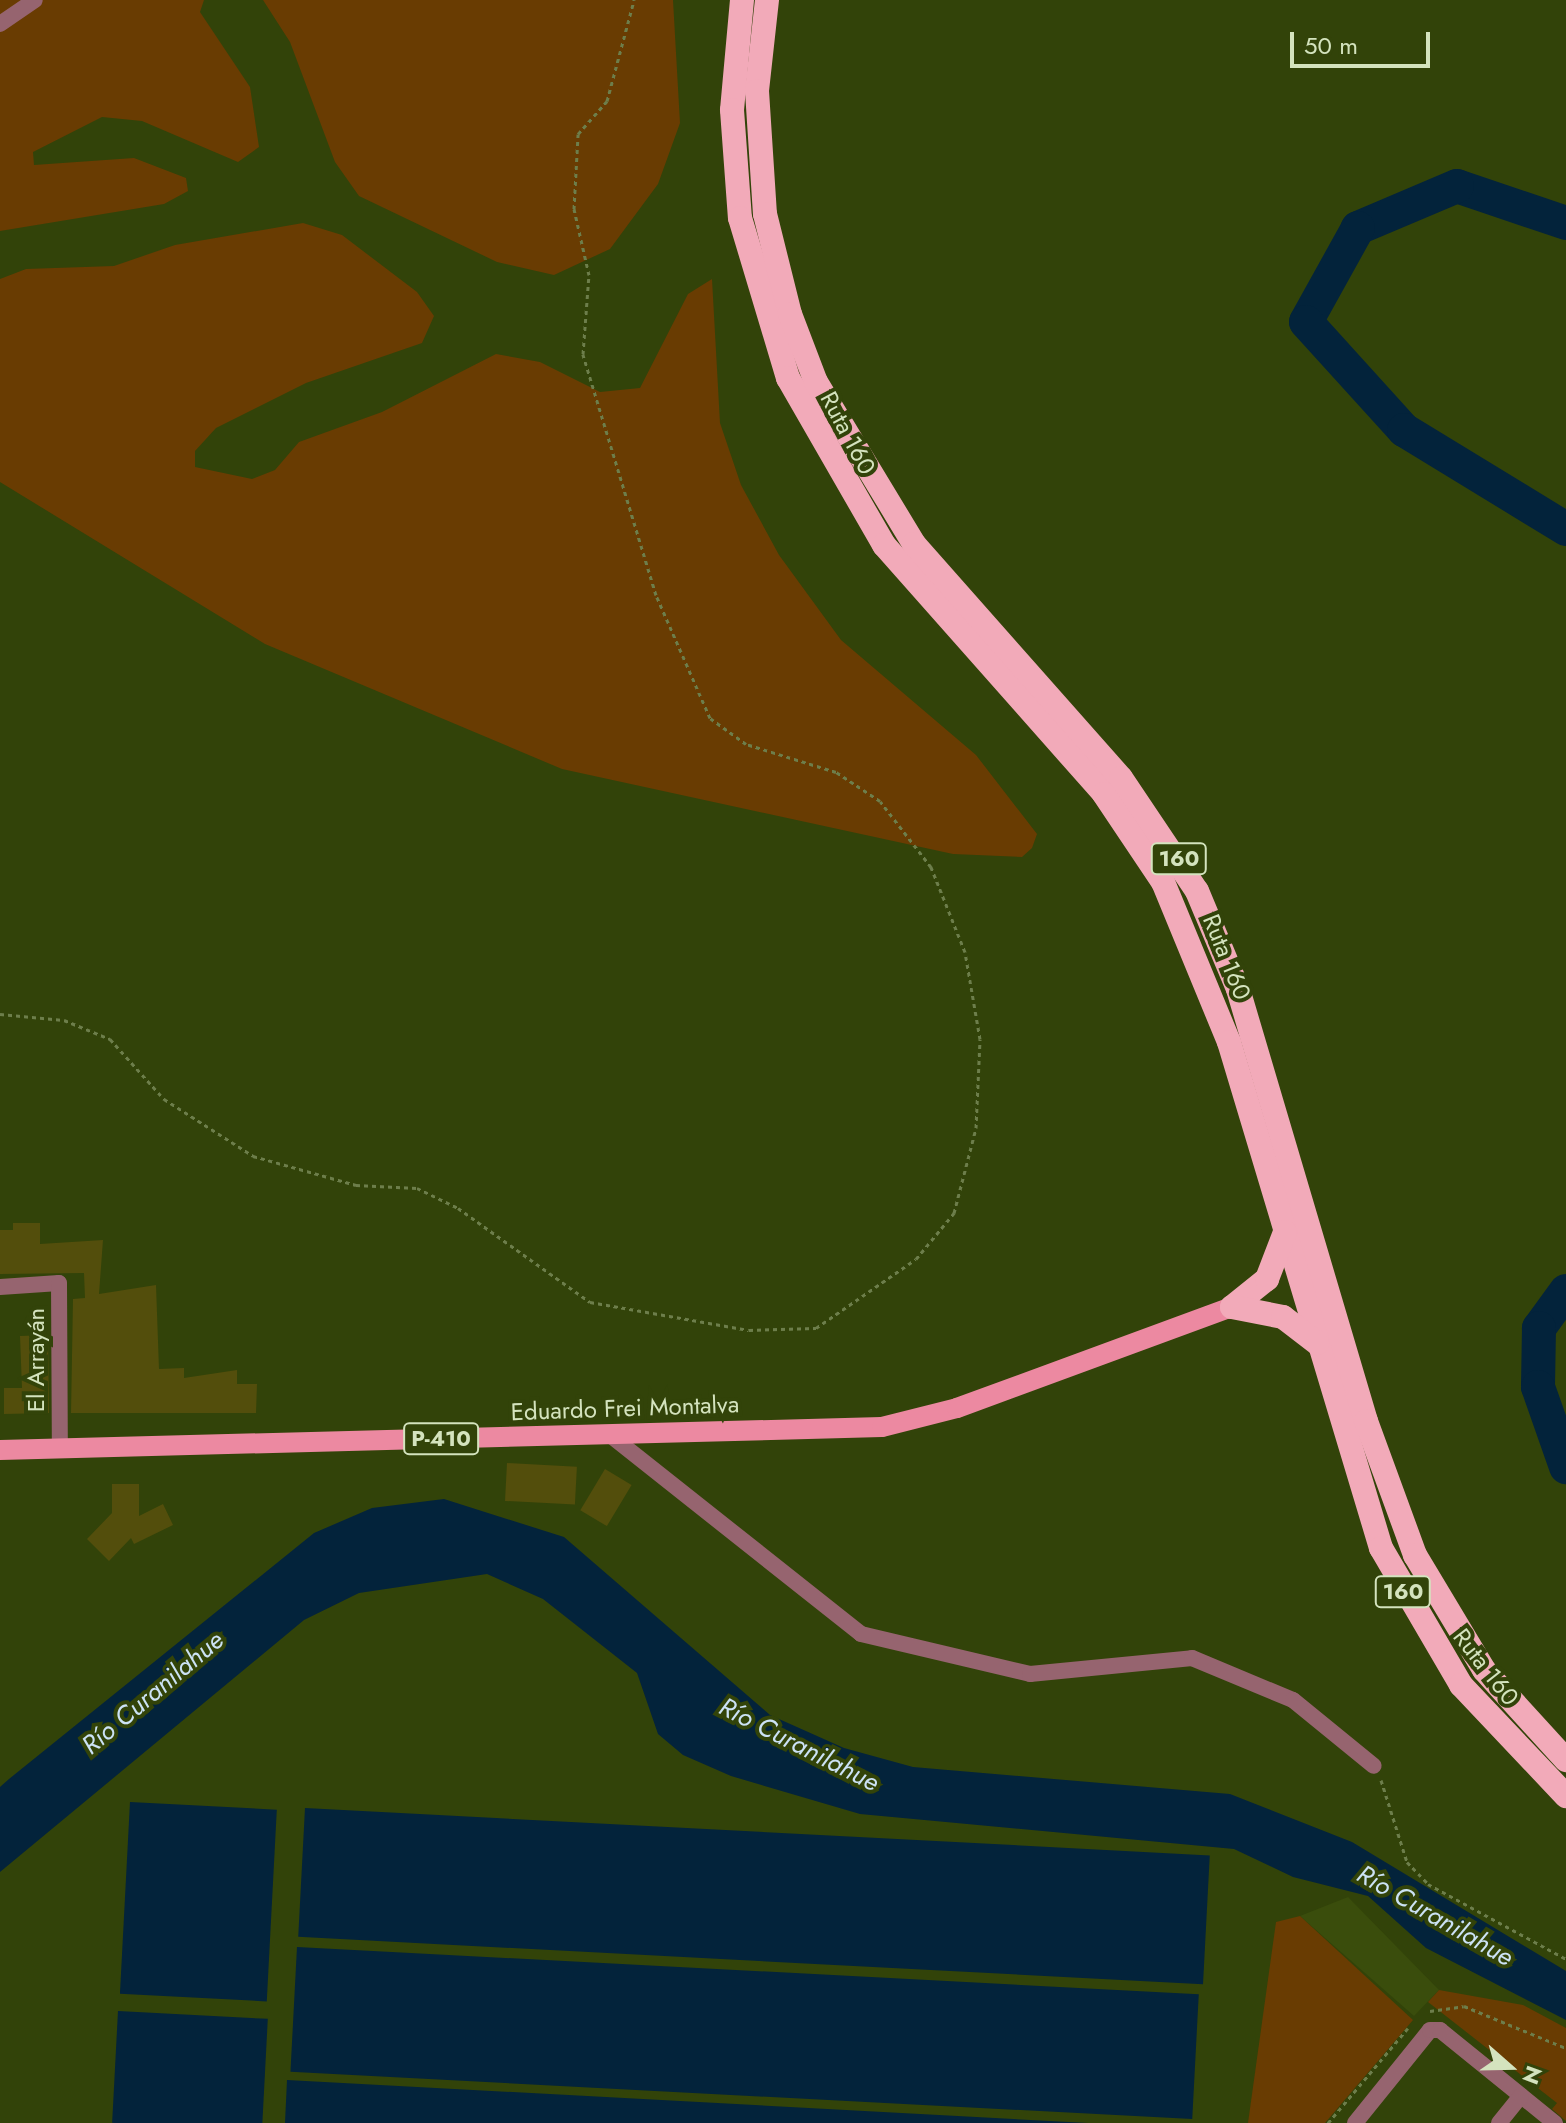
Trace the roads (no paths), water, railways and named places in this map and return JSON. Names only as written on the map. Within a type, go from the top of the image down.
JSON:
[{"type":"highway","name":"Ruta 160","points":[[742,0],[732,110],[738,207],[757,294],[788,378],[884,545],[1096,784],[1163,882],[1218,1010],[1370,1519],[1414,1614],[1461,1685],[1566,1796]]},
{"type":"highway","name":"Ruta 160","points":[[767,0],[757,91],[765,214],[790,314],[816,382],[914,544],[1121,778],[1197,891],[1238,989],[1366,1421],[1415,1555],[1484,1670],[1566,1760]]},
{"type":"highway","points":[[1232,1307],[1267,1279],[1286,1230]]},
{"type":"highway","points":[[1232,1307],[1283,1317],[1317,1343]]},
{"type":"main road","name":"Eduardo Frei Montalva","points":[[0,1450],[882,1427],[957,1408],[1232,1307]]},
{"type":"street","points":[[0,24],[35,0]]},
{"type":"street","name":"El Arrayán","points":[[0,1287],[59,1283],[60,1448]]},
{"type":"street","points":[[610,1435],[861,1634],[1030,1674],[1192,1658],[1245,1673],[1293,1700],[1374,1766]]},
{"type":"street","points":[[1355,2123],[1430,2030],[1440,2030],[1555,2123]]},
{"type":"street","points":[[1499,2123],[1521,2096]]},
{"type":"water","points":[[444,1499],[564,1537],[770,1715],[844,1748],[913,1767],[1230,1794],[1352,1842],[1566,1971],[1566,2020],[1426,1948],[1368,1896],[1293,1877],[1234,1849],[860,1814],[731,1776],[683,1755],[658,1734],[637,1673],[543,1599],[487,1574],[359,1593],[304,1620],[0,1872],[0,1787],[9,1779],[314,1533],[372,1508]]},
{"type":"water","points":[[130,1802],[277,1810],[267,2001],[120,1994]]},
{"type":"water","points":[[305,1808],[1210,1855],[1203,1984],[298,1937]]},
{"type":"water","points":[[297,1947],[1199,1994],[1192,2119],[290,2072]]},
{"type":"water","points":[[118,2011],[268,2019],[262,2123],[112,2123]]},
{"type":"water","points":[[287,2080],[1088,2123],[285,2123]]},
{"type":"waterway","name":"Río Curanilahue","points":[[1566,223],[1457,186],[1358,228],[1306,322],[1404,430],[1566,529]]},
{"type":"waterway","name":"Río Curanilahue","points":[[1566,1291],[1539,1328],[1538,1387],[1566,1467]]}]
